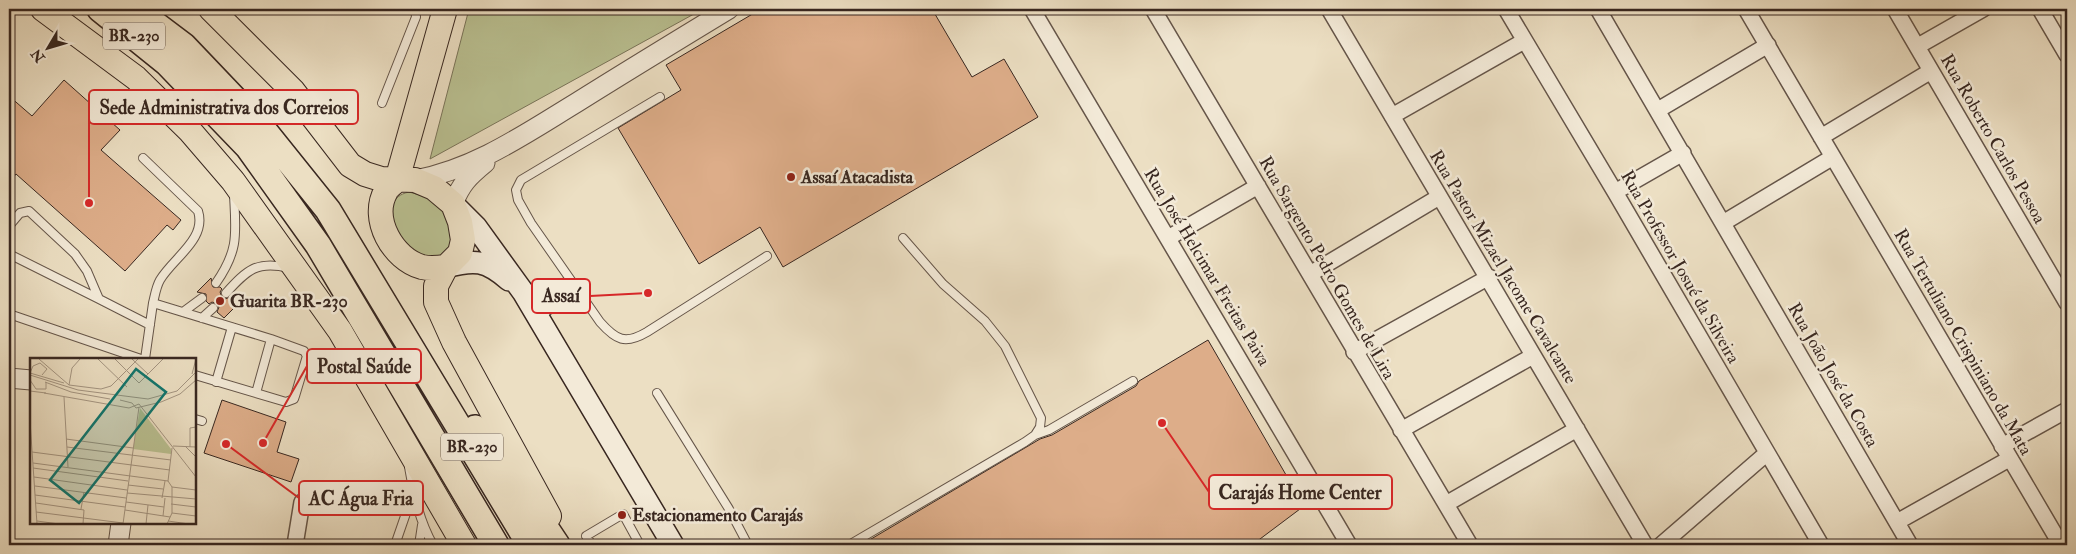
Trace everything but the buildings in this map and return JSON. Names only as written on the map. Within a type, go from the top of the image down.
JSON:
[{"type":"highway","name":"BR-230","points":[[100,9],[167,63],[248,147],[304,224],[496,545]]},
{"type":"highway","name":"BR-230","points":[[135,9],[184,46],[263,129],[328,210],[530,545]]},
{"type":"highway","points":[[413,349],[495,452],[557,545]]},
{"type":"highway","points":[[400,383],[479,545]]},
{"type":"main road","points":[[43,9],[136,78],[190,131],[233,181],[340,332],[464,545]]},
{"type":"main road","points":[[210,9],[293,91],[350,165],[365,174],[381,179],[406,180],[434,188],[476,227],[530,304],[673,545]]},
{"type":"main road","points":[[445,9],[406,180],[386,191],[382,208],[383,229],[396,249],[408,260],[421,267],[433,269],[466,262],[477,262],[496,270],[530,304]]},
{"type":"main road","points":[[453,204],[460,222],[463,240],[460,253],[446,267],[436,286],[436,302],[454,342],[565,545]]},
{"type":"street","points":[[406,180],[438,176],[466,166],[510,144],[730,9]]},
{"type":"street","name":"Rua José Helcimar Freitas Paiva","points":[[1032,9],[1349,545]]},
{"type":"street","name":"Rua Sargento Pedro Gomes de Lira","points":[[1152,9],[1470,545]]},
{"type":"street","name":"Rua Pastor Mizael Jacome Cavalcante","points":[[1329,9],[1645,545]]},
{"type":"street","name":"Rua Professor Josué da Silveira","points":[[1506,9],[1821,545]]},
{"type":"street","name":"Rua João José da Costa","points":[[1598,9],[1683,152],[1910,545]]},
{"type":"street","name":"Rua Tertuliano Crispiniano da Mata","points":[[1746,9],[2005,453],[2061,545]]},
{"type":"street","name":"Rua Roberto Carlos Pessoa","points":[[1895,9],[2067,303]]},
{"type":"street","points":[[1918,46],[1983,9]]},
{"type":"street","points":[[2040,9],[2067,56]]},
{"type":"street","points":[[1392,116],[1524,41]]},
{"type":"street","points":[[1658,110],[1768,45]]},
{"type":"street","points":[[1821,136],[1931,71]]},
{"type":"street","points":[[453,204],[466,179],[510,144]]},
{"type":"street","points":[[1615,192],[1683,152]]},
{"type":"street","points":[[1723,223],[1833,157]]},
{"type":"street","points":[[1168,238],[1258,186]]},
{"type":"street","points":[[1310,274],[1440,197]]},
{"type":"street","points":[[1354,352],[1488,277]]},
{"type":"street","points":[[1401,430],[1533,356]]},
{"type":"street","points":[[9,378],[30,380]]},
{"type":"street","points":[[1897,522],[2005,453],[2067,410]]},
{"type":"street","points":[[1446,504],[1577,429]]},
{"type":"street","points":[[1661,545],[1767,453]]},
{"type":"street","points":[[295,545],[302,502]]},
{"type":"street","points":[[118,545],[121,524]]},
{"type":"lane","points":[[382,103],[416,16],[415,9]]},
{"type":"lane","points":[[660,97],[521,180],[516,190],[518,200],[531,223],[600,322],[611,335],[624,340],[634,339],[767,256]]},
{"type":"lane","points":[[143,158],[198,211],[201,218],[199,231],[160,280],[156,289],[146,358]]},
{"type":"lane","points":[[216,283],[233,252],[236,234],[233,181]]},
{"type":"lane","points":[[9,226],[20,212],[29,211],[75,254],[87,271],[99,298]]},
{"type":"lane","points":[[903,238],[943,284],[985,321],[1006,346],[1041,418],[1040,427],[1035,435]]},
{"type":"lane","points":[[9,254],[150,325]]},
{"type":"lane","points":[[226,293],[238,280],[255,268],[271,264],[297,270]]},
{"type":"lane","points":[[225,269],[230,276],[238,280]]},
{"type":"lane","points":[[530,304],[570,279]]},
{"type":"lane","points":[[530,304],[579,290]]},
{"type":"lane","points":[[183,312],[202,298]]},
{"type":"lane","points":[[153,303],[272,338],[304,351],[307,356],[307,362],[294,399],[286,402],[196,375]]},
{"type":"lane","points":[[202,318],[213,308]]},
{"type":"lane","points":[[9,314],[138,358]]},
{"type":"lane","points":[[216,382],[232,327]]},
{"type":"lane","points":[[256,393],[272,338]]},
{"type":"lane","points":[[849,545],[1035,435],[1049,430],[1133,381]]},
{"type":"lane","points":[[656,393],[729,509],[748,545]]},
{"type":"lane","points":[[406,445],[413,493],[422,525],[433,545]]},
{"type":"lane","points":[[395,545],[413,493]]},
{"type":"lane","points":[[592,545],[586,536],[623,514],[640,545]]},
{"type":"lane","points":[[419,545],[422,525]]},
{"type":"green space","points":[[469,9],[703,9],[430,159]]},
{"type":"green space","points":[[409,192],[427,197],[446,212],[454,244],[445,257],[421,258],[390,227],[391,210],[395,200]]},
{"type":"place","name":"Assaí Atacadista","points":[[791,177]]},
{"type":"place","name":"Sede Administrativa dos Correios","points":[[89,203]]},
{"type":"place","name":"Assaí","points":[[648,293]]},
{"type":"place","name":"Guarita BR-230","points":[[220,301]]},
{"type":"place","name":"Carajás Home Center","points":[[1162,423]]},
{"type":"place","name":"Postal Saúde","points":[[263,443]]},
{"type":"place","name":"AC Água Fria","points":[[226,444]]},
{"type":"place","name":"Estacionamento Carajás","points":[[622,515]]}]
